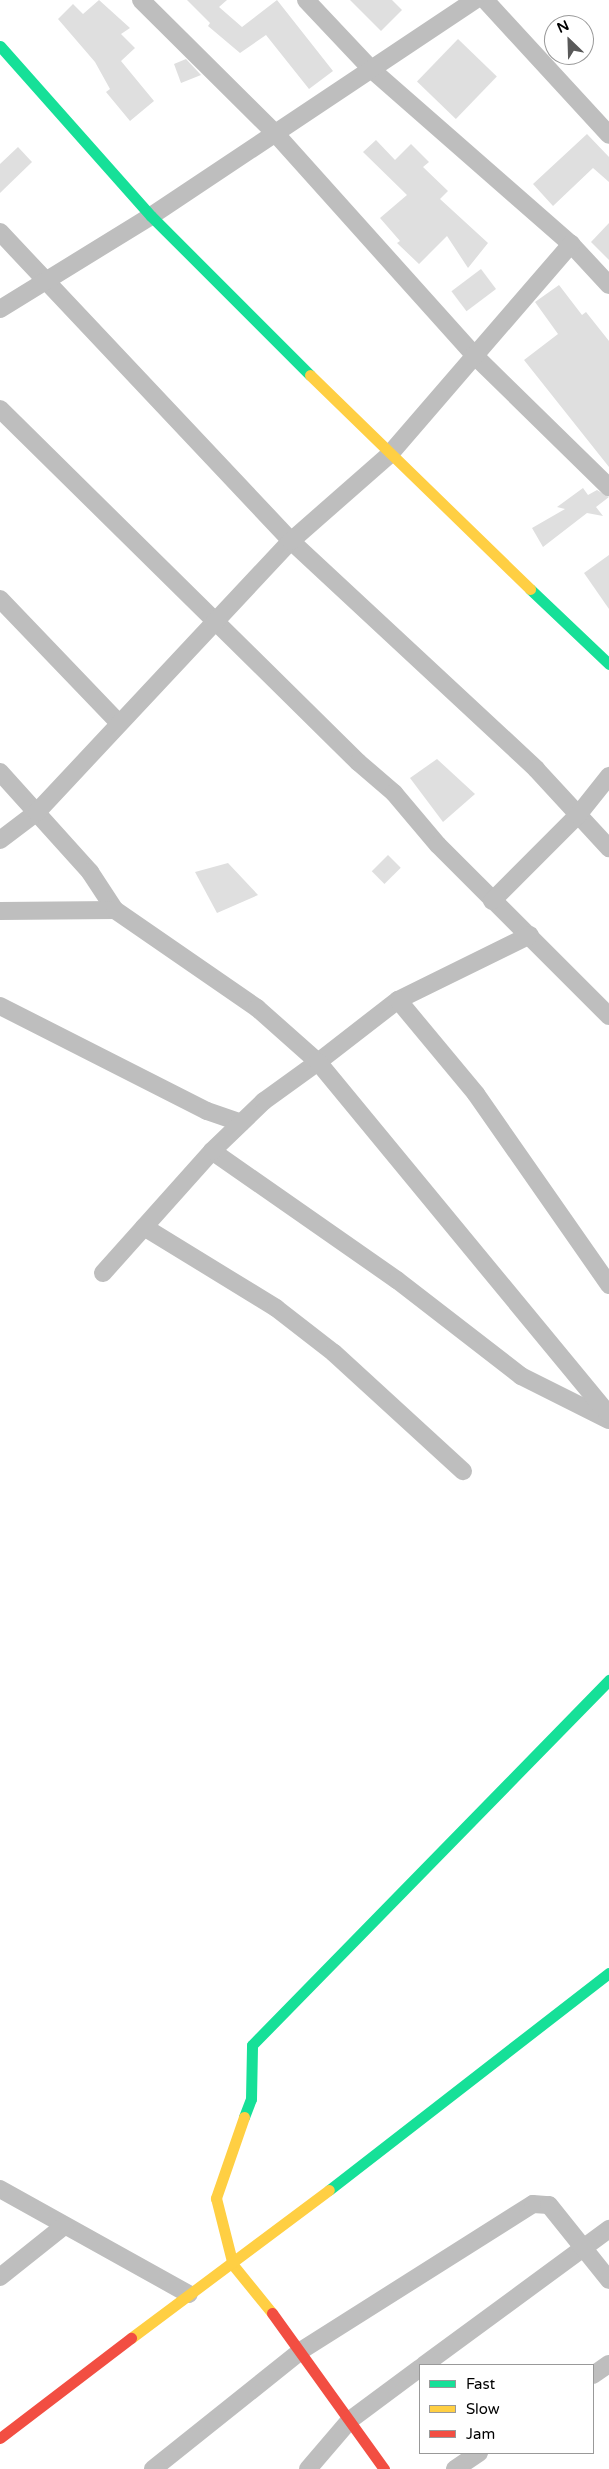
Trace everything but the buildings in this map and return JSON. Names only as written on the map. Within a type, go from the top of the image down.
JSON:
[{"type":"street","points":[[141,0],[275,133],[474,355],[609,487]]},
{"type":"street","points":[[306,0],[371,69],[571,244],[609,285]]},
{"type":"street","points":[[0,309],[44,280],[151,216],[474,0]]},
{"type":"street","points":[[485,0],[609,135]]},
{"type":"street","points":[[0,46],[151,216],[389,455],[609,664]]},
{"type":"street","points":[[0,232],[291,541],[536,769],[609,848]]},
{"type":"street","points":[[0,840],[37,812],[119,723],[218,622],[291,541],[389,455],[571,244]]},
{"type":"street","points":[[0,409],[358,762],[394,793],[492,901],[530,935],[609,1016]]},
{"type":"street","points":[[0,599],[119,723]]},
{"type":"street","points":[[0,772],[90,872],[114,910],[257,1008],[318,1062],[609,1415]]},
{"type":"street","points":[[492,901],[578,815],[609,776]]},
{"type":"street","points":[[0,911],[114,910]]},
{"type":"street","points":[[103,1273],[212,1150],[241,1123],[318,1062],[398,1000],[530,935]]},
{"type":"street","points":[[398,1000],[476,1094],[609,1285]]},
{"type":"street","points":[[0,1006],[207,1111],[241,1123]]},
{"type":"street","points":[[212,1150],[396,1280],[520,1376],[609,1420]]},
{"type":"street","points":[[144,1227],[276,1308],[334,1352],[463,1471]]},
{"type":"street","points":[[384,2469],[302,2350],[233,2265],[216,2198],[251,2099],[252,2046],[609,1680]]},
{"type":"street","points":[[0,2438],[189,2294],[233,2265],[609,1973]]},
{"type":"street","points":[[0,2189],[189,2294]]},
{"type":"street","points":[[153,2469],[302,2350],[533,2204],[549,2205],[584,2246],[609,2280]]},
{"type":"street","points":[[0,2277],[64,2226]]},
{"type":"street","points":[[425,2364],[609,2229]]},
{"type":"street","points":[[594,2374],[609,2364]]},
{"type":"street","points":[[308,2469],[350,2420],[419,2369]]},
{"type":"street","points":[[455,2469],[478,2454]]},
{"type":"traffic: fast","points":[[0,46],[151,216],[310,375]]},
{"type":"traffic: fast","points":[[530,589],[609,664]]},
{"type":"traffic: fast","points":[[244,2117],[251,2099],[252,2045],[609,1680]]},
{"type":"traffic: fast","points":[[329,2190],[609,1973]]},
{"type":"traffic: slow","points":[[310,375],[530,589]]},
{"type":"traffic: slow","points":[[244,2117],[216,2198],[233,2265],[272,2313]]},
{"type":"traffic: slow","points":[[131,2338],[329,2190]]},
{"type":"traffic: jam","points":[[272,2313],[384,2469]]},
{"type":"traffic: jam","points":[[0,2438],[131,2338]]}]
